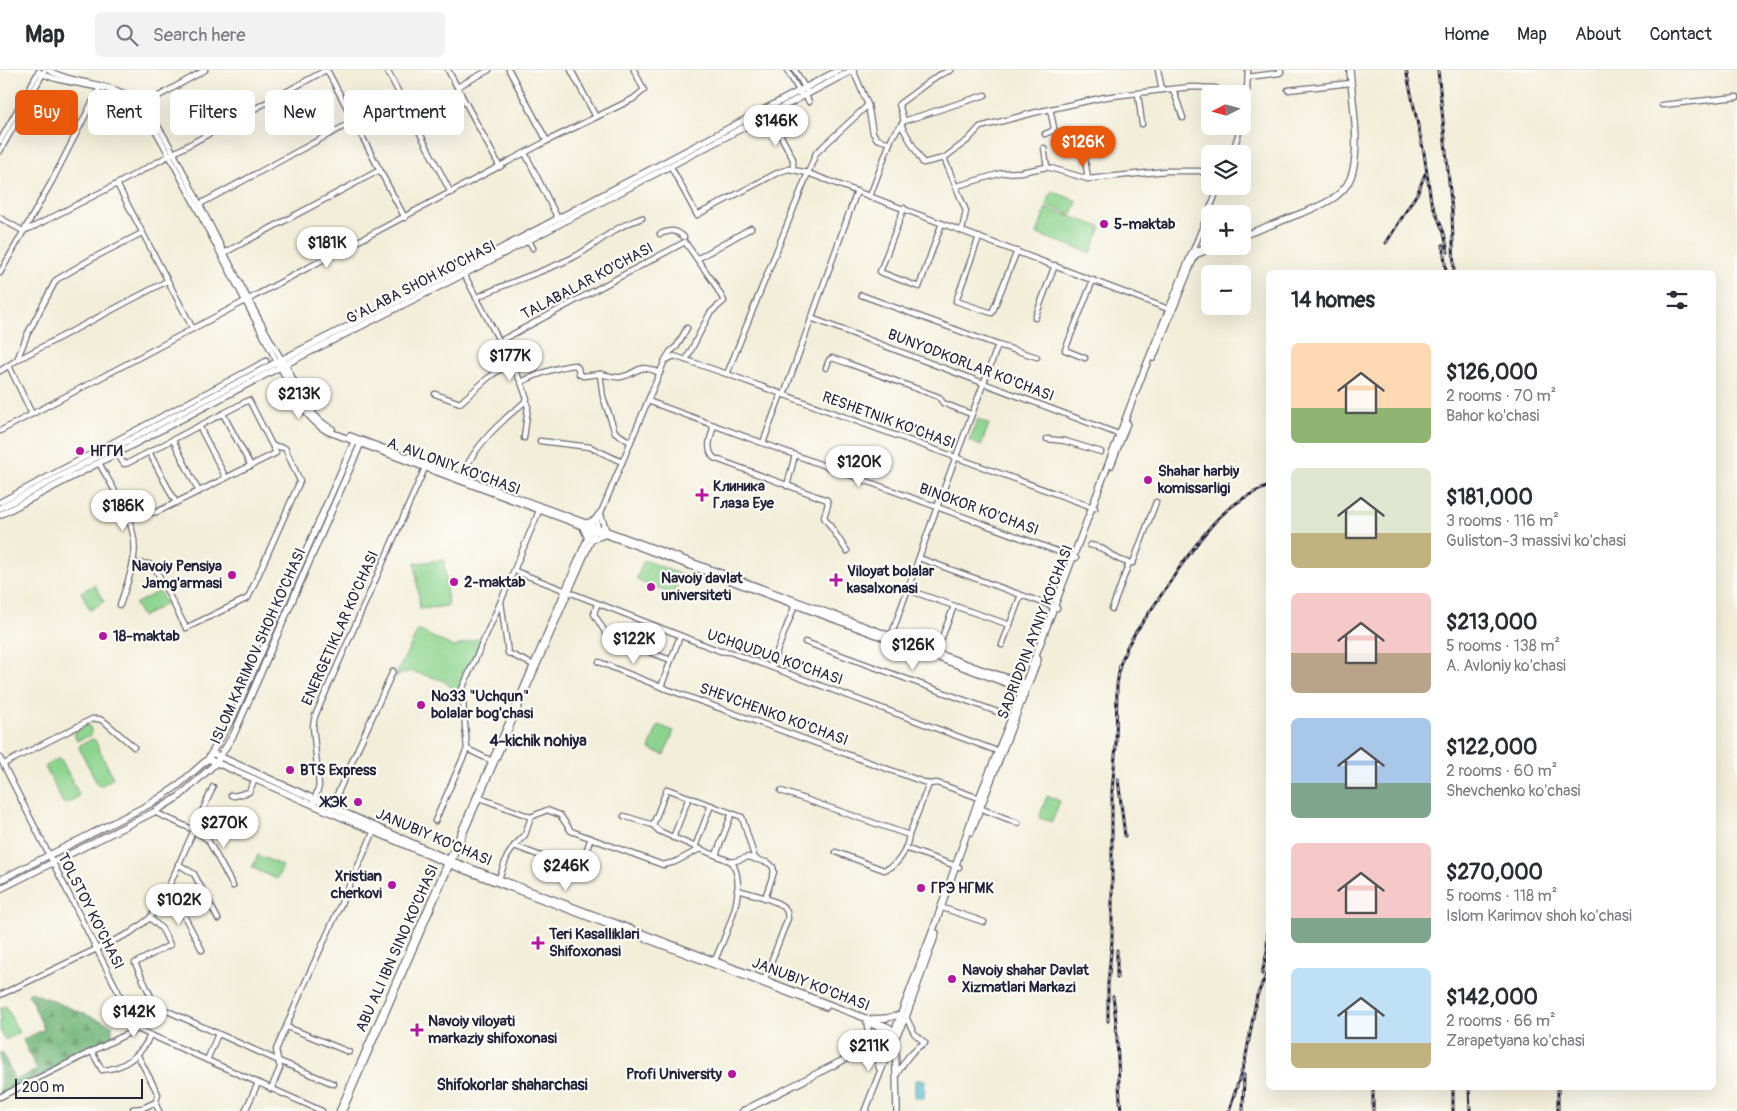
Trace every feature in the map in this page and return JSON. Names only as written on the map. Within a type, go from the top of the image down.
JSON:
[{"type":"main road","name":"G'ALABA SHOH KO'CHASI","points":[[0,508],[87,459],[245,375],[281,363],[464,274],[671,167],[764,116],[840,70]]},
{"type":"main road","name":"G'ALABA SHOH KO'CHASI","points":[[0,515],[117,454],[281,363],[558,219],[804,93],[853,70]]},
{"type":"main road","points":[[1251,231],[1320,202],[1332,195],[1341,186],[1350,167],[1352,151],[1348,70]]},
{"type":"main road","points":[[1194,254],[1201,250]]},
{"type":"main road","points":[[1194,254],[1201,252]]},
{"type":"main road","name":"SADRIDDIN AYNIY KO'CHASI","points":[[865,1111],[904,1016],[981,798],[1026,687],[1120,435],[1194,254]]},
{"type":"main road","name":"A. AVLONIY KO'CHASI","points":[[281,363],[303,408],[310,418],[327,431],[461,476],[585,525]]},
{"type":"main road","name":"A. AVLONIY KO'CHASI","points":[[358,441],[425,468],[594,528],[795,606],[936,653],[1026,687]]},
{"type":"main road","name":"ISLOM KARIMOV SHOH KO'CHASI","points":[[0,880],[150,804],[176,787],[210,756],[234,716],[358,441]]},
{"type":"main road","name":"ISLOM KARIMOV SHOH KO'CHASI","points":[[0,889],[154,812],[180,796],[218,761],[234,734],[358,441]]},
{"type":"main road","points":[[600,513],[605,533],[590,538],[585,525],[595,520],[600,513]]},
{"type":"main road","name":"A. AVLONIY KO'CHASI","points":[[605,533],[1010,681]]},
{"type":"main road","name":"SADRIDDIN AYNIY KO'CHASI","points":[[1013,718],[1017,703],[1026,687],[1030,670],[1055,608]]},
{"type":"main road","points":[[1017,703],[1016,694],[1010,681],[1030,670]]},
{"type":"main road","name":"JANUBIY KO'CHASI","points":[[210,756],[255,779],[314,802],[329,812],[450,862],[868,1021],[881,1028],[893,1039]]},
{"type":"main road","name":"JANUBIY KO'CHASI","points":[[218,761],[450,862]]},
{"type":"main road","points":[[752,1111],[864,1052],[868,1036],[868,1021],[904,1016]]},
{"type":"main road","points":[[743,1111],[893,1039],[898,1074],[897,1111]]},
{"type":"main road","points":[[864,1052],[877,1060],[880,1071]]},
{"type":"street","points":[[160,95],[205,70]]},
{"type":"street","points":[[23,231],[117,184],[327,70],[344,102]]},
{"type":"street","points":[[387,70],[451,193]]},
{"type":"street","points":[[448,70],[500,167]]},
{"type":"street","points":[[457,87],[489,70]]},
{"type":"street","points":[[509,70],[546,142]]},
{"type":"street","points":[[571,70],[596,117]]},
{"type":"street","points":[[0,431],[247,299],[633,98],[644,90],[634,70]]},
{"type":"street","points":[[787,70],[809,102]]},
{"type":"street","points":[[795,70],[804,93]]},
{"type":"street","points":[[853,70],[868,105],[872,133],[877,139],[890,143]]},
{"type":"street","points":[[951,70],[937,76],[899,104],[903,123],[923,163],[944,158],[968,140],[980,126],[1105,97],[1162,90],[1201,88]]},
{"type":"street","points":[[1158,70],[1162,90]]},
{"type":"street","points":[[1247,85],[1248,70]]},
{"type":"street","points":[[1248,77],[1279,74],[1280,70]]},
{"type":"street","points":[[0,141],[43,71]]},
{"type":"street","points":[[0,151],[43,71]]},
{"type":"street","name":"A. AVLONIY KO'CHASI","points":[[43,71],[120,90]]},
{"type":"street","name":"A. AVLONIY KO'CHASI","points":[[43,71],[124,96],[133,103],[158,134],[171,154],[200,204],[247,299]]},
{"type":"street","points":[[1288,90],[1349,84]]},
{"type":"street","points":[[0,273],[52,181],[99,89]]},
{"type":"street","points":[[1174,89],[1183,118]]},
{"type":"street","points":[[1138,94],[1142,124]]},
{"type":"street","points":[[870,196],[890,143],[903,123],[985,95]]},
{"type":"street","points":[[1662,105],[1737,97]]},
{"type":"street","points":[[727,374],[816,153],[868,105]]},
{"type":"street","points":[[1045,134],[1054,128],[1050,109]]},
{"type":"street","points":[[764,116],[771,122],[793,159],[791,169]]},
{"type":"street","points":[[200,204],[344,126]]},
{"type":"street","name":"A. AVLONIY KO'CHASI","points":[[160,131],[281,363]]},
{"type":"street","points":[[361,135],[405,218]]},
{"type":"street","points":[[1044,148],[1046,167]]},
{"type":"street","points":[[525,153],[558,219]]},
{"type":"street","points":[[944,158],[966,211],[962,230]]},
{"type":"street","points":[[1085,159],[1088,179]]},
{"type":"street","points":[[671,167],[697,215],[779,172],[791,169],[808,173],[904,208],[1171,309]]},
{"type":"street","points":[[957,186],[1002,174],[1046,167],[1088,179],[1166,171],[1201,172]]},
{"type":"street","points":[[224,253],[380,170]]},
{"type":"street","points":[[117,184],[193,329]]},
{"type":"street","points":[[763,443],[783,394],[857,191]]},
{"type":"street","points":[[1194,254],[1216,195]]},
{"type":"street","points":[[904,208],[880,272],[919,287],[942,223]]},
{"type":"street","points":[[0,218],[23,231]]},
{"type":"street","points":[[476,298],[503,285],[543,271],[574,257],[598,244],[601,239],[616,229],[642,218]]},
{"type":"street","points":[[697,260],[751,228]]},
{"type":"street","points":[[660,234],[672,229],[678,232],[714,283],[724,302],[710,313],[686,360]]},
{"type":"street","points":[[17,360],[27,335],[56,280],[142,233]]},
{"type":"street","points":[[979,237],[956,301],[992,313],[1017,251]]},
{"type":"street","name":"TALABALAR KO'CHASI","points":[[500,340],[587,296],[685,240]]},
{"type":"street","points":[[529,241],[533,248]]},
{"type":"street","points":[[1034,318],[1055,265]]},
{"type":"street","points":[[464,274],[527,395],[528,407],[524,438]]},
{"type":"street","points":[[1085,358],[1065,350],[1093,280]]},
{"type":"street","points":[[0,371],[17,360],[167,282]]},
{"type":"street","name":"BUNYODKORLAR KO'CHASI","points":[[862,295],[998,345],[1037,357]]},
{"type":"street","name":"BUNYODKORLAR KO'CHASI","points":[[811,318],[1120,435]]},
{"type":"street","name":"ABU ALI IBN SINO KO'CHASI","points":[[339,1111],[536,666],[665,360],[677,346],[686,328]]},
{"type":"street","points":[[890,638],[998,345]]},
{"type":"street","name":"RESHETNIK KO'CHASI","points":[[665,360],[674,356],[727,374],[1093,508]]},
{"type":"street","points":[[826,368],[829,360],[832,358],[939,397],[943,403],[971,414]]},
{"type":"street","points":[[245,375],[266,361]]},
{"type":"street","points":[[435,394],[460,403],[488,378],[511,362]]},
{"type":"street","points":[[521,382],[550,370],[570,365],[575,365],[578,368],[579,374],[583,376],[600,374],[618,377],[625,376],[639,368],[647,367],[660,373]]},
{"type":"street","points":[[9,366],[32,414]]},
{"type":"street","points":[[600,374],[603,396],[615,432],[630,442]]},
{"type":"street","points":[[117,454],[124,464],[249,400],[276,453],[157,512],[134,515],[128,519]]},
{"type":"street","points":[[461,476],[480,445],[504,419],[526,401]]},
{"type":"street","name":"BINOKOR KO'CHASI","points":[[648,401],[1074,557]]},
{"type":"street","points":[[223,414],[251,466]]},
{"type":"street","points":[[714,425],[709,445],[711,455],[714,458],[827,500],[828,504],[824,517],[847,551]]},
{"type":"street","points":[[199,426],[226,478]]},
{"type":"street","points":[[1047,439],[1065,441],[1101,452]]},
{"type":"street","points":[[172,440],[199,492]]},
{"type":"street","points":[[540,441],[590,447],[622,462]]},
{"type":"street","points":[[133,562],[149,564],[155,568],[186,628],[248,598],[300,480],[284,448],[273,446]]},
{"type":"street","points":[[149,452],[176,503]]},
{"type":"street","points":[[788,486],[795,455]]},
{"type":"street","points":[[0,502],[87,459]]},
{"type":"street","points":[[99,463],[134,533],[135,556],[120,605]]},
{"type":"street","name":"ENERGETIKLAR KO'CHASI","points":[[314,802],[319,786],[313,726],[315,716],[425,468]]},
{"type":"street","points":[[1090,545],[1106,550],[1109,554],[1133,563],[1156,502]]},
{"type":"street","points":[[435,821],[467,749],[462,689],[515,571],[539,510]]},
{"type":"street","points":[[919,558],[1055,608]]},
{"type":"street","points":[[1112,609],[1129,563]]},
{"type":"street","name":"UCHQUDUQ KO'CHASI","points":[[515,571],[720,651],[730,652],[1000,751]]},
{"type":"street","points":[[908,590],[1010,625]]},
{"type":"street","points":[[1002,645],[1021,595]]},
{"type":"street","points":[[501,602],[508,653],[536,666]]},
{"type":"street","points":[[597,604],[594,614],[608,637],[670,660]]},
{"type":"street","points":[[771,667],[795,606]]},
{"type":"street","points":[[936,653],[954,606]]},
{"type":"street","points":[[661,686],[680,636]]},
{"type":"street","points":[[805,642],[1013,718]]},
{"type":"street","name":"SHEVCHENKO KO'CHASI","points":[[599,662],[929,784],[937,783],[981,798]]},
{"type":"street","points":[[329,812],[393,671]]},
{"type":"street","points":[[4,764],[92,719],[99,719],[105,722],[134,747]]},
{"type":"street","points":[[467,749],[494,762]]},
{"type":"street","name":"TOLSTOY KO'CHASI","points":[[0,758],[137,1029]]},
{"type":"street","name":"ABU ALI IBN SINO KO'CHASI","points":[[343,1111],[494,762]]},
{"type":"street","points":[[231,795],[249,792],[255,779]]},
{"type":"street","points":[[836,852],[884,870],[888,869],[902,857],[929,784]]},
{"type":"street","points":[[0,995],[130,932],[150,918],[165,895],[213,787]]},
{"type":"street","points":[[653,825],[667,789],[742,817],[755,859]]},
{"type":"street","points":[[781,791],[909,835]]},
{"type":"street","points":[[673,838],[689,797]]},
{"type":"street","points":[[480,798],[531,817],[547,810],[560,814],[571,831],[663,865],[700,850]]},
{"type":"street","points":[[695,847],[711,805]]},
{"type":"street","points":[[978,807],[1018,823]]},
{"type":"street","points":[[154,812],[194,830],[208,840],[233,886]]},
{"type":"street","points":[[716,856],[732,813]]},
{"type":"street","points":[[624,816],[653,825],[659,831],[673,838],[732,862],[736,868],[737,890],[735,907],[714,963]]},
{"type":"street","points":[[498,880],[507,857],[514,846],[525,835],[531,817]]},
{"type":"street","points":[[271,1088],[280,1068],[276,1050],[374,830]]},
{"type":"street","points":[[514,846],[579,870],[591,838]]},
{"type":"street","points":[[905,848],[957,867]]},
{"type":"street","points":[[732,862],[748,857],[769,863],[773,867],[774,872],[765,898]]},
{"type":"street","points":[[178,864],[194,874],[218,919]]},
{"type":"street","points":[[737,890],[765,898],[786,910],[788,918],[763,981]]},
{"type":"street","points":[[165,895],[180,906],[202,950]]},
{"type":"street","points":[[942,908],[984,922]]},
{"type":"street","points":[[150,918],[162,929],[170,945],[135,963],[154,1003],[218,1034],[334,1084]]},
{"type":"street","points":[[898,1074],[902,1065],[914,1050],[925,1043],[914,1033],[904,1016]]},
{"type":"street","points":[[287,1027],[349,1052]]},
{"type":"street","points":[[0,1097],[137,1029],[322,1111]]},
{"type":"street","points":[[207,1060],[218,1034]]},
{"type":"street","points":[[92,1052],[102,1070],[110,1070],[138,1056],[150,1035]]},
{"type":"street","points":[[133,1109],[143,1108],[155,1102],[158,1094],[138,1056]]},
{"type":"street","points":[[245,1111],[258,1083]]},
{"type":"street","points":[[155,1102],[159,1111]]},
{"type":"green space","points":[[1052,191],[1077,201],[1072,215],[1046,205]]},
{"type":"green space","points":[[1046,208],[1101,227],[1091,253],[1037,234]]},
{"type":"green space","points":[[978,419],[989,424],[981,446],[969,441]]},
{"type":"green space","points":[[444,560],[448,606],[420,609],[415,563]]},
{"type":"green space","points":[[644,560],[682,575],[673,595],[636,580]]},
{"type":"green space","points":[[95,585],[104,602],[90,610],[81,592]]},
{"type":"green space","points":[[159,591],[166,604],[142,617],[135,604]]},
{"type":"green space","points":[[418,630],[454,647],[482,637],[458,692],[442,680],[410,671],[395,677]]},
{"type":"green space","points":[[89,725],[92,732],[91,735],[77,741],[74,734],[75,731]]},
{"type":"green space","points":[[658,725],[674,731],[664,755],[649,749]]},
{"type":"green space","points":[[92,739],[95,740],[113,778],[101,786],[98,785],[79,748],[80,745]]},
{"type":"green space","points":[[57,759],[61,759],[79,794],[68,803],[63,803],[45,767]]},
{"type":"green space","points":[[1047,796],[1060,801],[1052,822],[1039,818]]},
{"type":"green space","points":[[258,855],[283,866],[277,879],[252,868]]},
{"type":"green space","points":[[31,992],[112,1025],[112,1039],[0,1097],[0,1053],[2,1052],[15,1080],[37,1070],[23,1040],[44,1029],[28,993]]},
{"type":"green space","points":[[6,1006],[19,1033],[5,1040],[0,1030],[0,1009]]},
{"type":"water","points":[[915,1080],[925,1080],[924,1098],[915,1098]]},
{"type":"railway","points":[[1406,70],[1424,153],[1431,201],[1444,233],[1448,252]]},
{"type":"railway","points":[[1438,70],[1452,212],[1454,270]]},
{"type":"railway","points":[[1386,243],[1418,192],[1425,174]]},
{"type":"railway","points":[[1443,245],[1446,270]]},
{"type":"railway","points":[[1108,1021],[1108,984],[1112,941],[1112,791],[1116,745],[1117,685],[1120,665],[1135,633],[1206,531],[1239,501],[1266,487]]},
{"type":"railway","points":[[1118,779],[1125,836]]},
{"type":"railway","points":[[1117,950],[1117,978]]},
{"type":"railway","points":[[1262,974],[1266,956]]},
{"type":"railway","points":[[1229,1111],[1245,1061],[1257,996],[1266,975]]},
{"type":"railway","points":[[1113,996],[1121,1111]]},
{"type":"railway","points":[[1243,1111],[1244,1075]]},
{"type":"railway","points":[[1373,1090],[1373,1111]]},
{"type":"railway","points":[[1453,1090],[1453,1111]]},
{"type":"railway","points":[[1469,1090],[1470,1111]]},
{"type":"railway","points":[[1558,1090],[1558,1111]]},
{"type":"place","name":"5-maktab","points":[[1104,224]]},
{"type":"place","name":"НГГИ","points":[[80,451]]},
{"type":"place","name":"Shahar harbiy komissarligi","points":[[1148,480]]},
{"type":"place","name":"Клиника Глаза Eye","points":[[702,495]]},
{"type":"place","name":"Navoiy Pensiya Jamg'armasi","points":[[232,575]]},
{"type":"place","name":"Viloyat bolalar kasalxonasi","points":[[836,580]]},
{"type":"place","name":"2-maktab","points":[[454,582]]},
{"type":"place","name":"Navoiy davlat universiteti","points":[[651,587]]},
{"type":"place","name":"18-maktab","points":[[103,636]]},
{"type":"place","name":"№33 \"Uchqun\" bolalar bog'chasi","points":[[421,705]]},
{"type":"place","name":"BTS Express","points":[[290,770]]},
{"type":"place","name":"ЖЭК","points":[[358,802]]},
{"type":"place","name":"Xristian cherkovi","points":[[392,885]]},
{"type":"place","name":"ГРЭ НГМК","points":[[921,888]]},
{"type":"place","name":"Teri Kasalliklari Shifoxonasi","points":[[538,943]]},
{"type":"place","name":"Navoiy shahar Davlat Xizmatlari Markazi","points":[[952,979]]},
{"type":"place","name":"Navoiy viloyati markaziy shifoxonasi","points":[[417,1030]]},
{"type":"place","name":"Profi University","points":[[732,1074]]},
{"type":"district","name":"4-kichik nohiya","points":[[538,740]]},
{"type":"district","name":"Shifokorlar shaharchasi","points":[[512,1084]]}]
